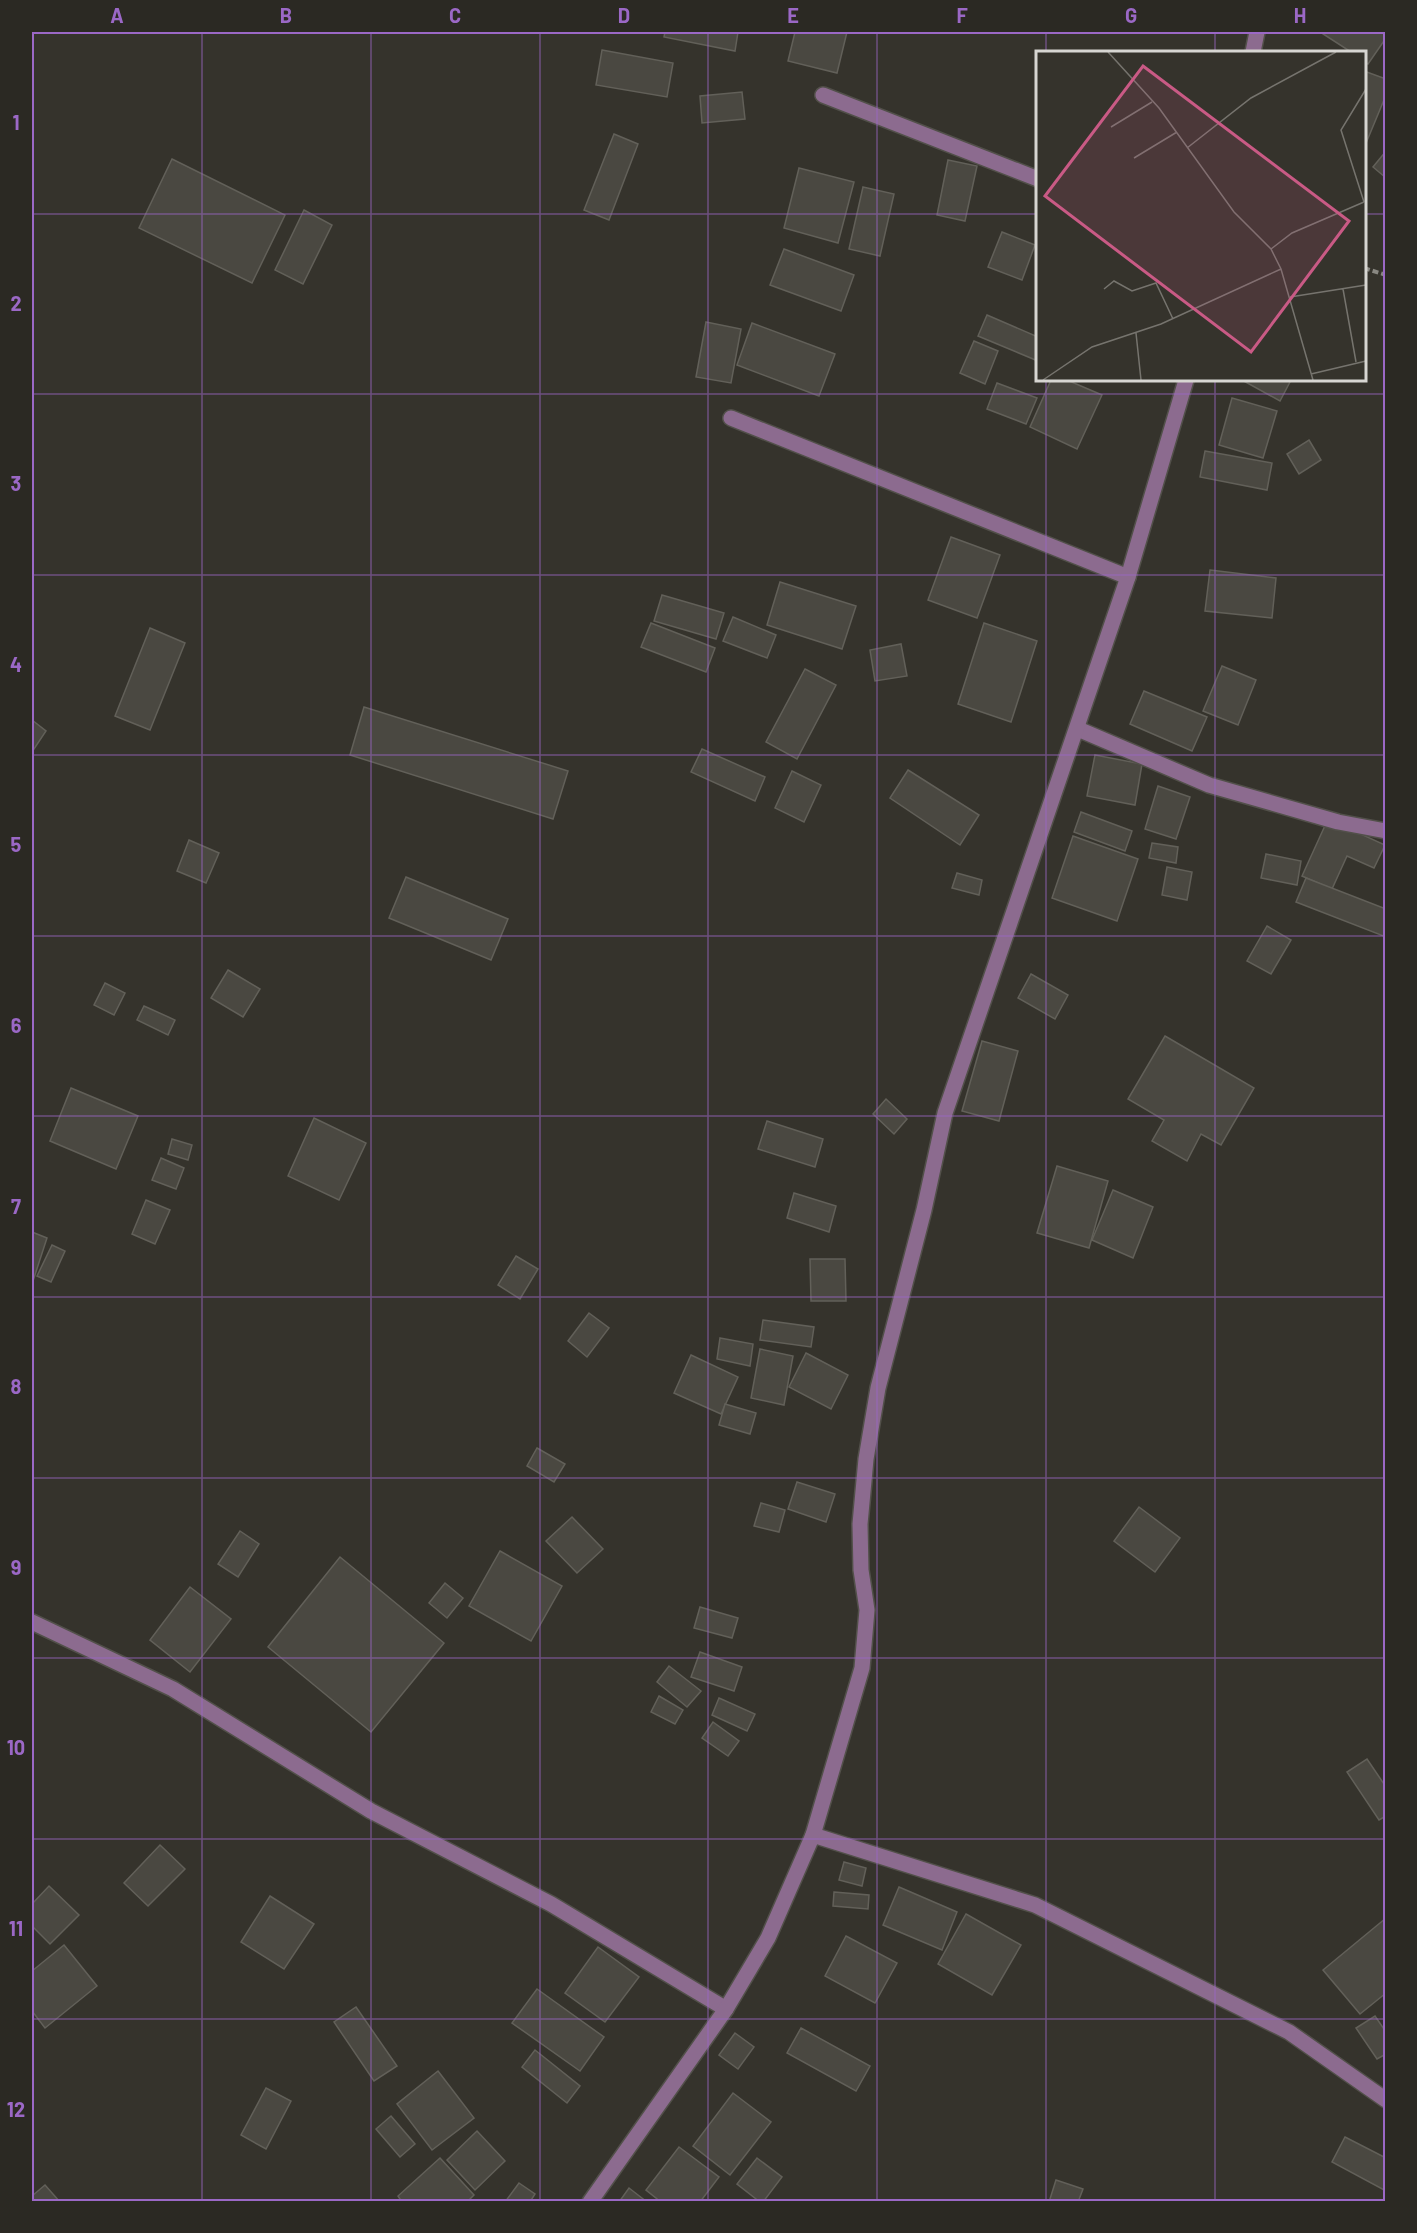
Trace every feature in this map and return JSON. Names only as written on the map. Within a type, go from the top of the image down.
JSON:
[{"type":"street","points":[[1253,51],[1257,32]]},
{"type":"street","points":[[823,95],[1036,178]]},
{"type":"street","points":[[590,2202],[726,2009],[768,1938],[813,1835],[862,1668],[867,1610],[861,1570],[860,1524],[866,1459],[878,1388],[922,1221],[945,1113],[1128,578],[1186,381]]},
{"type":"street","points":[[731,418],[1128,578]]},
{"type":"street","points":[[1078,729],[1209,785],[1338,822],[1386,831]]},
{"type":"street","points":[[32,1622],[173,1689],[371,1811],[551,1904],[726,2009]]},
{"type":"street","points":[[813,1835],[1035,1905],[1289,2032],[1386,2100]]},
{"type":"path","points":[[1366,268],[1386,275]]},
{"type":"building","points":[[665,32],[738,32],[735,51],[664,37]]},
{"type":"building","points":[[795,32],[847,32],[837,73],[788,61]]},
{"type":"building","points":[[1320,32],[1386,32],[1386,38],[1368,64],[1366,63],[1366,51],[1349,51]]},
{"type":"building","points":[[602,50],[673,63],[667,97],[596,85]]},
{"type":"building","points":[[1366,72],[1386,79],[1386,95],[1366,143]]},
{"type":"building","points":[[742,92],[745,119],[702,123],[700,96]]},
{"type":"building","points":[[614,134],[638,144],[609,220],[584,210]]},
{"type":"building","points":[[1386,151],[1386,178],[1373,167]]},
{"type":"building","points":[[172,159],[285,215],[252,283],[139,228]]},
{"type":"building","points":[[948,160],[977,166],[965,221],[937,215]]},
{"type":"building","points":[[799,168],[854,182],[838,243],[784,228]]},
{"type":"building","points":[[863,187],[894,194],[880,256],[849,249]]},
{"type":"building","points":[[304,210],[332,225],[303,284],[275,270]]},
{"type":"building","points":[[1002,232],[1035,245],[1022,280],[988,267]]},
{"type":"building","points":[[784,249],[854,275],[841,311],[770,285]]},
{"type":"building","points":[[987,315],[1036,336],[1036,360],[978,336]]},
{"type":"building","points":[[706,322],[741,329],[731,383],[696,377]]},
{"type":"building","points":[[752,323],[835,354],[819,396],[737,365]]},
{"type":"building","points":[[974,341],[998,351],[985,384],[960,373]]},
{"type":"building","points":[[1051,381],[1069,381],[1102,395],[1077,449],[1030,427]]},
{"type":"building","points":[[1244,381],[1290,381],[1280,401]]},
{"type":"building","points":[[997,383],[1037,398],[1026,424],[987,409]]},
{"type":"building","points":[[1232,398],[1277,411],[1263,458],[1219,445]]},
{"type":"building","points":[[1309,440],[1321,460],[1299,474],[1287,454]]},
{"type":"building","points":[[1205,451],[1272,463],[1267,490],[1200,477]]},
{"type":"building","points":[[951,537],[1000,555],[977,618],[928,600]]},
{"type":"building","points":[[1210,570],[1276,578],[1272,618],[1205,611]]},
{"type":"building","points":[[780,582],[856,606],[842,649],[767,625]]},
{"type":"building","points":[[662,595],[724,613],[716,639],[654,621]]},
{"type":"building","points":[[733,617],[776,635],[767,658],[723,641]]},
{"type":"building","points":[[651,623],[715,648],[706,672],[641,647]]},
{"type":"building","points":[[984,623],[1037,641],[1011,722],[958,704]]},
{"type":"building","points":[[150,628],[185,643],[150,730],[115,716]]},
{"type":"building","points":[[901,644],[907,676],[875,681],[870,650]]},
{"type":"building","points":[[1222,666],[1256,680],[1238,725],[1203,711]]},
{"type":"building","points":[[805,669],[836,685],[797,759],[766,742]]},
{"type":"building","points":[[1144,691],[1207,717],[1192,751],[1130,724]]},
{"type":"building","points":[[364,707],[568,771],[553,819],[350,755]]},
{"type":"building","points":[[32,720],[46,731],[32,752]]},
{"type":"building","points":[[702,749],[765,777],[755,801],[691,772]]},
{"type":"building","points":[[1095,755],[1142,764],[1135,805],[1087,796]]},
{"type":"building","points":[[908,770],[979,815],[960,845],[890,798]]},
{"type":"building","points":[[792,771],[821,785],[804,822],[775,808]]},
{"type":"building","points":[[1158,786],[1190,797],[1176,839],[1145,829]]},
{"type":"building","points":[[1081,812],[1132,831],[1125,851],[1074,832]]},
{"type":"building","points":[[1328,819],[1385,845],[1374,868],[1347,856],[1332,889],[1302,876]]},
{"type":"building","points":[[1073,836],[1138,859],[1117,921],[1052,898]]},
{"type":"building","points":[[189,840],[219,853],[206,883],[177,871]]},
{"type":"building","points":[[1152,843],[1178,847],[1176,863],[1149,858]]},
{"type":"building","points":[[1266,854],[1301,861],[1297,885],[1261,878]]},
{"type":"building","points":[[1167,867],[1192,872],[1187,900],[1162,895]]},
{"type":"building","points":[[957,873],[982,880],[979,895],[952,888]]},
{"type":"building","points":[[406,877],[508,919],[491,960],[389,918]]},
{"type":"building","points":[[1306,878],[1386,909],[1386,937],[1296,902]]},
{"type":"building","points":[[1267,926],[1291,940],[1271,974],[1247,961]]},
{"type":"building","points":[[228,970],[260,989],[243,1017],[211,998]]},
{"type":"building","points":[[1031,974],[1068,995],[1055,1019],[1018,998]]},
{"type":"building","points":[[105,983],[125,993],[114,1015],[94,1005]]},
{"type":"building","points":[[144,1006],[175,1020],[168,1035],[137,1020]]},
{"type":"building","points":[[1165,1036],[1254,1088],[1221,1145],[1201,1134],[1187,1161],[1152,1141],[1164,1120],[1128,1099]]},
{"type":"building","points":[[982,1041],[1018,1051],[999,1121],[962,1111]]},
{"type":"building","points":[[71,1088],[138,1116],[116,1169],[50,1141]]},
{"type":"building","points":[[886,1099],[907,1119],[894,1134],[873,1114]]},
{"type":"building","points":[[314,1118],[366,1143],[339,1200],[288,1176]]},
{"type":"building","points":[[767,1121],[823,1139],[815,1167],[758,1149]]},
{"type":"building","points":[[172,1139],[192,1145],[188,1160],[168,1154]]},
{"type":"building","points":[[161,1158],[184,1168],[176,1189],[152,1180]]},
{"type":"building","points":[[1057,1166],[1108,1181],[1089,1248],[1037,1233]]},
{"type":"building","points":[[1113,1190],[1153,1207],[1133,1258],[1092,1240]]},
{"type":"building","points":[[794,1193],[836,1206],[829,1232],[787,1218]]},
{"type":"building","points":[[146,1200],[170,1210],[155,1244],[132,1234]]},
{"type":"building","points":[[32,1232],[47,1238],[32,1284]]},
{"type":"building","points":[[52,1245],[65,1251],[51,1282],[37,1276]]},
{"type":"building","points":[[516,1256],[538,1269],[520,1299],[498,1285]]},
{"type":"building","points":[[810,1259],[845,1259],[846,1301],[811,1301]]},
{"type":"building","points":[[589,1313],[609,1328],[587,1357],[568,1341]]},
{"type":"building","points":[[763,1320],[814,1327],[811,1347],[760,1340]]},
{"type":"building","points":[[720,1338],[753,1344],[750,1366],[717,1359]]},
{"type":"building","points":[[760,1349],[793,1356],[784,1405],[751,1398]]},
{"type":"building","points":[[806,1353],[848,1375],[831,1409],[789,1387]]},
{"type":"building","points":[[691,1355],[738,1377],[721,1414],[674,1393]]},
{"type":"building","points":[[725,1404],[756,1413],[750,1434],[719,1425]]},
{"type":"building","points":[[537,1448],[565,1464],[554,1482],[527,1466]]},
{"type":"building","points":[[797,1482],[835,1494],[826,1522],[788,1509]]},
{"type":"building","points":[[761,1503],[785,1510],[779,1532],[754,1526]]},
{"type":"building","points":[[1139,1507],[1180,1538],[1155,1572],[1114,1541]]},
{"type":"building","points":[[572,1517],[603,1549],[577,1573],[546,1541]]},
{"type":"building","points":[[240,1531],[259,1544],[238,1577],[218,1564]]},
{"type":"building","points":[[500,1551],[562,1586],[531,1641],[469,1606]]},
{"type":"building","points":[[340,1557],[444,1643],[371,1732],[268,1647]]},
{"type":"building","points":[[445,1583],[463,1598],[447,1618],[429,1603]]},
{"type":"building","points":[[190,1587],[231,1619],[190,1672],[150,1640]]},
{"type":"building","points":[[700,1607],[738,1618],[732,1638],[694,1628]]},
{"type":"building","points":[[700,1652],[742,1667],[734,1691],[691,1677]]},
{"type":"building","points":[[669,1666],[701,1691],[687,1707],[657,1682]]},
{"type":"building","points":[[659,1696],[683,1710],[675,1724],[651,1712]]},
{"type":"building","points":[[719,1698],[755,1714],[747,1731],[712,1715]]},
{"type":"building","points":[[713,1722],[739,1741],[728,1756],[702,1738]]},
{"type":"building","points":[[1367,1759],[1386,1787],[1386,1816],[1379,1820],[1347,1772]]},
{"type":"building","points":[[160,1845],[185,1869],[148,1906],[124,1883]]},
{"type":"building","points":[[844,1862],[866,1868],[862,1886],[839,1880]]},
{"type":"building","points":[[49,1886],[79,1915],[50,1944],[32,1926],[32,1904]]},
{"type":"building","points":[[899,1887],[957,1912],[942,1950],[883,1925]]},
{"type":"building","points":[[834,1892],[869,1895],[868,1909],[833,1906]]},
{"type":"building","points":[[270,1896],[314,1924],[284,1969],[241,1942]]},
{"type":"building","points":[[966,1914],[1021,1945],[992,1995],[938,1964]]},
{"type":"building","points":[[1386,1918],[1386,1993],[1360,2014],[1323,1970]]},
{"type":"building","points":[[846,1936],[897,1963],[875,2003],[825,1976]]},
{"type":"building","points":[[64,1945],[97,1986],[45,2028],[32,2011],[32,1971]]},
{"type":"building","points":[[598,1947],[639,1977],[605,2022],[565,1993]]},
{"type":"building","points":[[537,1989],[604,2037],[580,2071],[512,2023]]},
{"type":"building","points":[[356,2007],[397,2066],[374,2081],[334,2022]]},
{"type":"building","points":[[1375,2016],[1386,2032],[1386,2054],[1377,2059],[1356,2028]]},
{"type":"building","points":[[801,2028],[870,2066],[856,2091],[787,2053]]},
{"type":"building","points":[[735,2033],[754,2047],[738,2069],[719,2055]]},
{"type":"building","points":[[535,2050],[580,2086],[567,2103],[522,2067]]},
{"type":"building","points":[[438,2071],[474,2118],[432,2150],[397,2104]]},
{"type":"building","points":[[266,2088],[291,2101],[266,2149],[241,2135]]},
{"type":"building","points":[[733,2093],[771,2122],[730,2175],[693,2146]]},
{"type":"building","points":[[391,2116],[415,2144],[400,2157],[376,2129]]},
{"type":"building","points":[[477,2131],[505,2161],[475,2190],[447,2160]]},
{"type":"building","points":[[1345,2137],[1386,2158],[1386,2191],[1332,2162]]},
{"type":"building","points":[[679,2147],[719,2177],[700,2202],[661,2202],[646,2190]]},
{"type":"building","points":[[440,2158],[474,2195],[467,2202],[402,2202],[398,2196]]},
{"type":"building","points":[[757,2158],[782,2177],[763,2202],[737,2184]]},
{"type":"building","points":[[1056,2180],[1083,2189],[1078,2202],[1049,2202]]},
{"type":"building","points":[[519,2183],[535,2194],[530,2202],[505,2202]]},
{"type":"building","points":[[45,2185],[60,2202],[32,2202],[32,2196]]},
{"type":"building","points":[[629,2188],[647,2202],[619,2202]]}]
